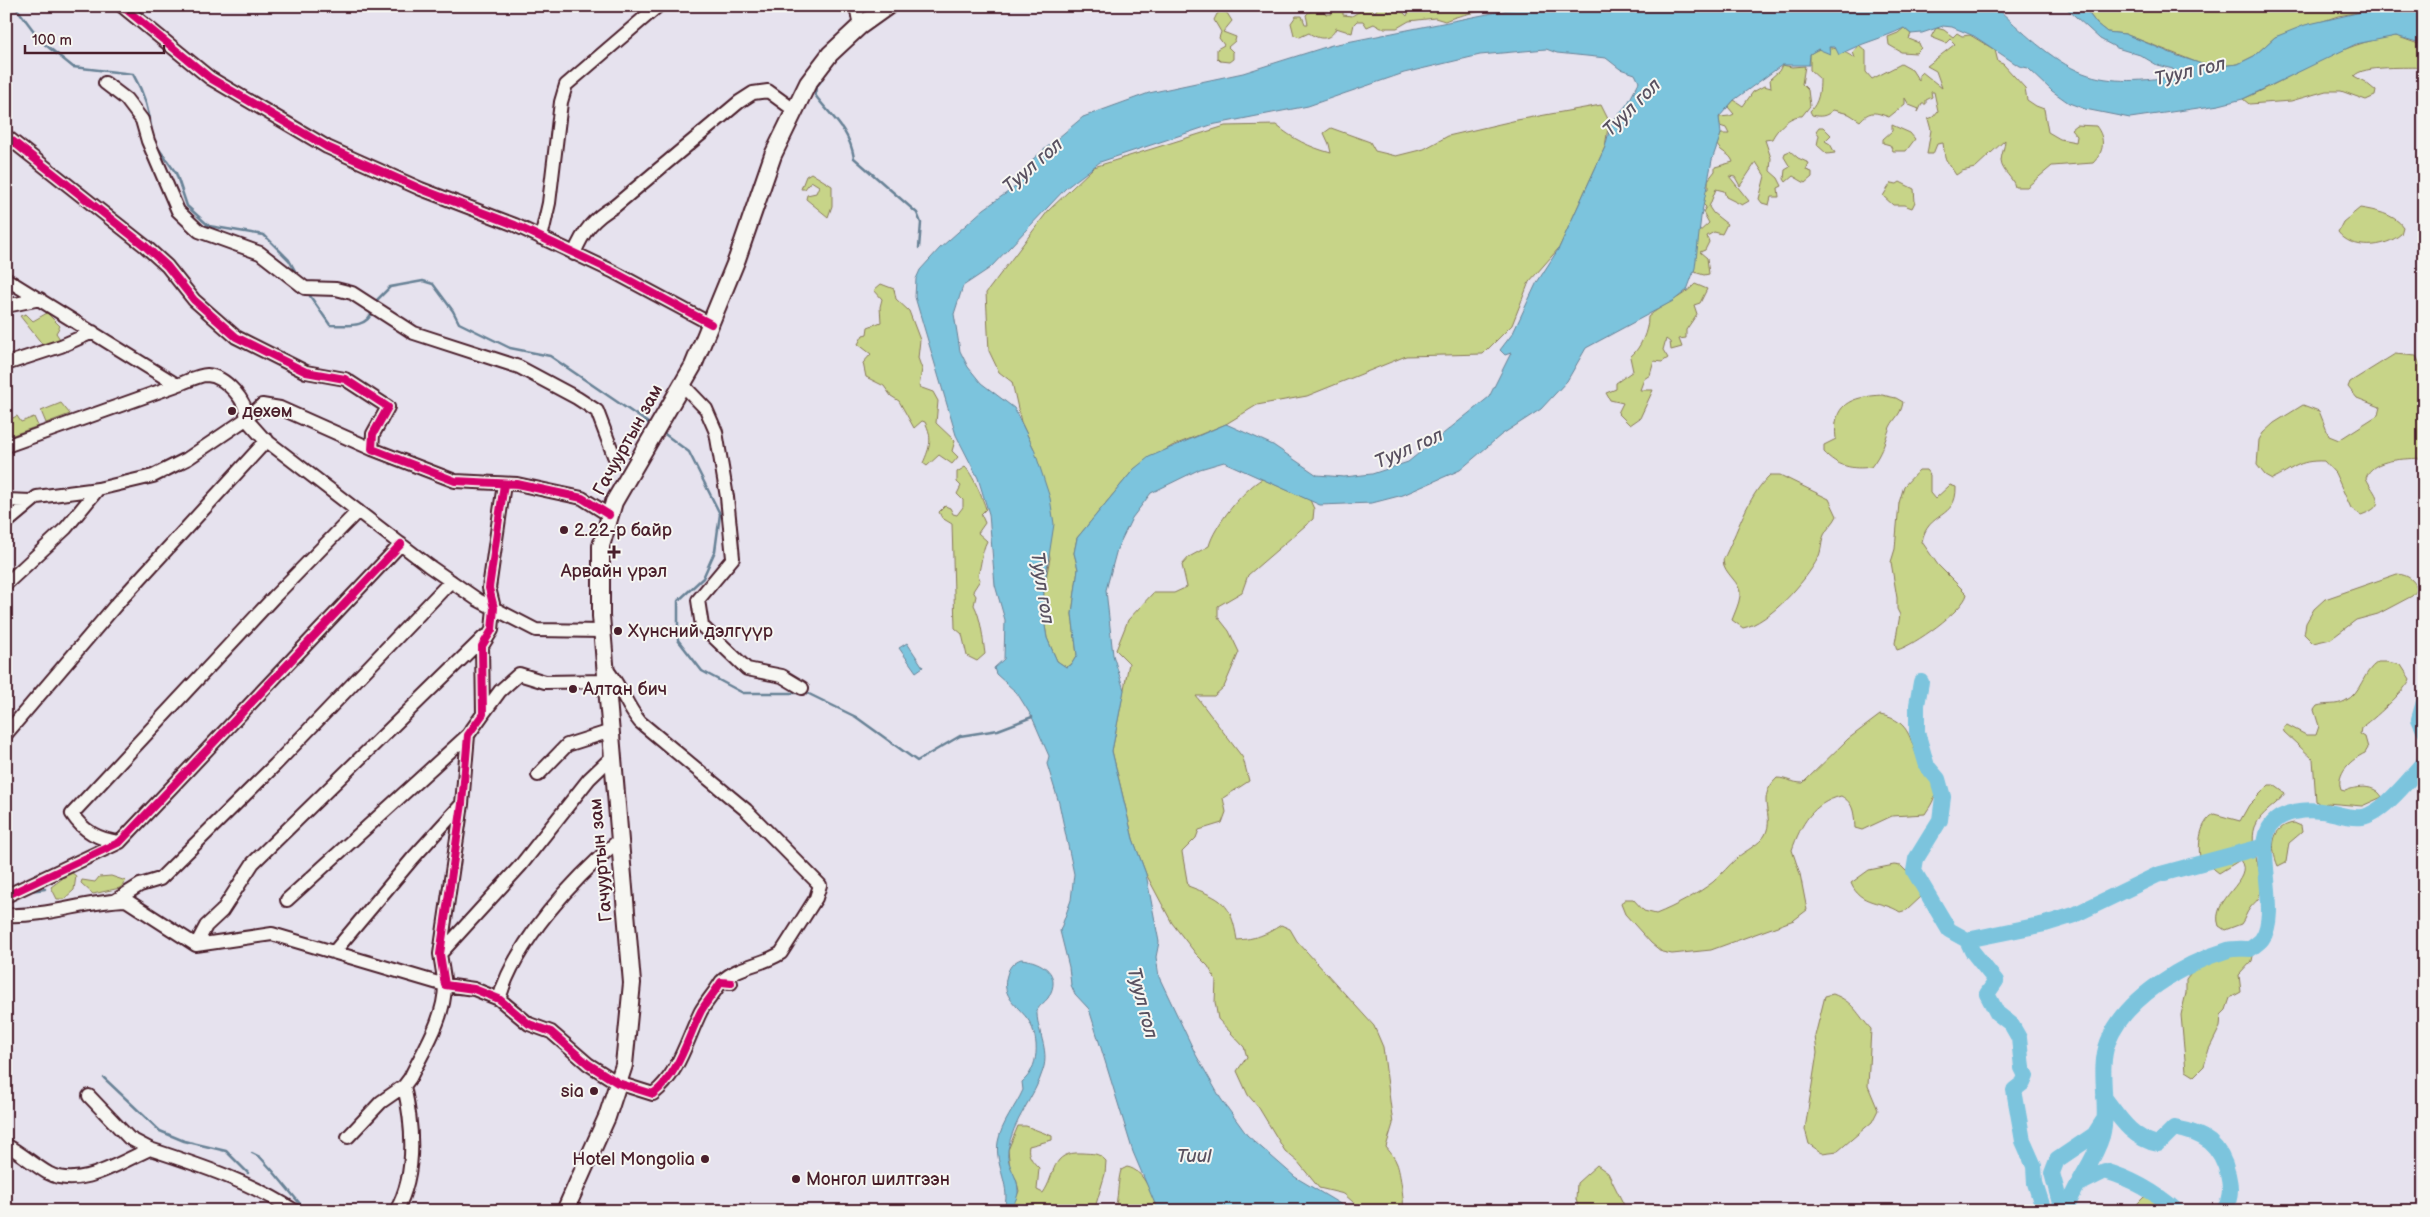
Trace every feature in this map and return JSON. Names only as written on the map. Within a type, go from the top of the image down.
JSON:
[{"type":"main road","name":"Гачууртын зам","points":[[564,1211],[607,1117],[624,1065],[632,983],[602,631],[601,546],[609,515],[646,443],[693,366],[737,259],[773,154],[808,83],[830,54],[860,26],[888,6]]},
{"type":"street","points":[[122,6],[210,78],[327,147],[421,189],[514,225],[612,271],[711,324]]},
{"type":"street","points":[[541,238],[549,203],[561,102],[566,85],[658,6]]},
{"type":"street","points":[[856,6],[860,26]]},
{"type":"street","points":[[105,83],[126,99],[142,120],[148,141],[178,211],[199,230],[260,253],[305,288],[336,289],[352,292],[414,333],[519,367],[577,398],[596,412],[614,456]]},
{"type":"street","points":[[574,254],[585,229],[595,219],[615,206],[739,102],[753,93],[768,91],[794,110]]},
{"type":"street","points":[[6,136],[145,246],[167,266],[194,300],[236,337],[306,372],[345,379],[388,407],[373,434],[372,449]]},
{"type":"street","points":[[6,279],[177,385]]},
{"type":"street","points":[[6,306],[40,299]]},
{"type":"street","points":[[6,364],[61,346],[93,332]]},
{"type":"street","points":[[6,446],[205,375],[222,379],[244,403],[248,410],[246,419],[253,430],[451,581],[494,608],[536,630],[602,631]]},
{"type":"street","points":[[682,384],[706,409],[716,432],[727,497],[734,558],[698,600],[702,626],[747,669],[782,676],[802,688]]},
{"type":"street","points":[[6,523],[37,497],[98,489],[153,476],[187,459],[246,419],[262,405],[280,408],[372,449],[455,481],[504,484],[582,498],[609,515]]},
{"type":"street","points":[[6,734],[115,606],[267,440]]},
{"type":"street","points":[[483,714],[482,646],[492,630],[494,608],[489,588],[504,484]]},
{"type":"street","points":[[6,584],[66,528],[98,489]]},
{"type":"street","points":[[6,500],[31,501]]},
{"type":"street","points":[[120,842],[110,841],[86,831],[72,814],[267,604],[358,510]]},
{"type":"street","points":[[6,896],[120,842],[401,544]]},
{"type":"street","points":[[116,900],[140,885],[160,878],[275,765],[451,581]]},
{"type":"street","points":[[196,945],[206,926],[222,911],[253,863],[492,630]]},
{"type":"street","points":[[6,914],[20,915],[65,910],[116,900],[126,900],[135,904],[165,926],[196,945],[272,934],[445,985],[474,989],[499,999],[529,1024],[551,1032],[588,1064],[618,1083],[654,1094],[663,1087],[686,1047],[702,1011],[726,983],[729,974],[772,959],[781,953],[816,898],[820,885],[746,810],[640,722],[632,713],[618,686],[606,675],[545,682],[519,674],[500,691],[468,735],[287,900]]},
{"type":"street","points":[[538,775],[567,745],[611,731]]},
{"type":"street","points":[[348,1137],[381,1102],[404,1086],[436,1027],[445,985],[440,954],[462,804],[468,735]]},
{"type":"street","points":[[440,954],[521,865],[589,779],[613,756]]},
{"type":"street","points":[[334,952],[413,858],[462,804]]},
{"type":"street","points":[[499,999],[504,980],[542,920],[586,869],[620,839]]},
{"type":"street","points":[[396,1211],[404,1195],[412,1144],[410,1110],[404,1086]]},
{"type":"street","points":[[89,1096],[129,1138],[150,1149],[216,1172],[268,1196],[294,1211]]},
{"type":"street","points":[[6,1145],[49,1173],[65,1179],[85,1177],[150,1149]]},
{"type":"green space","points":[[1360,6],[1369,6],[1375,12],[1379,6],[1387,6],[1389,13],[1394,7],[1398,7],[1407,16],[1411,6],[1524,6],[1517,11],[1502,9],[1470,13],[1445,21],[1435,18],[1409,21],[1397,28],[1381,28],[1374,24],[1367,27],[1363,21],[1357,21],[1354,24],[1352,33],[1336,28],[1331,35],[1324,38],[1309,33],[1300,37],[1294,35],[1291,23],[1296,16],[1302,16],[1305,24],[1308,24],[1306,15],[1320,8],[1326,14],[1332,14],[1331,12],[1343,9],[1343,15],[1352,16],[1360,11]]},
{"type":"green space","points":[[2083,6],[2395,6],[2338,16],[2275,37],[2254,56],[2238,64],[2220,66],[2201,64],[2125,34],[2107,32],[2097,24]]},
{"type":"green space","points":[[1221,11],[1227,13],[1232,21],[1223,32],[1236,37],[1235,41],[1228,47],[1233,52],[1233,59],[1229,62],[1220,61],[1217,58],[1217,49],[1224,45],[1219,38],[1221,32],[1214,20]]},
{"type":"green space","points":[[1904,28],[1911,34],[1909,39],[1919,43],[1921,48],[1916,53],[1901,52],[1889,45],[1888,37]]},
{"type":"green space","points":[[1936,28],[1944,30],[1953,37],[1957,33],[1962,36],[1970,35],[1995,50],[1998,62],[2003,64],[2025,88],[2027,100],[2044,109],[2048,132],[2060,139],[2076,142],[2077,136],[2071,129],[2076,125],[2096,126],[2102,141],[2100,154],[2097,159],[2093,163],[2052,166],[2027,187],[2015,187],[2001,161],[2005,140],[1975,168],[1962,171],[1956,175],[1945,158],[1943,143],[1937,144],[1933,154],[1927,154],[1931,130],[1928,119],[1933,117],[1938,111],[1934,92],[1931,92],[1932,97],[1926,100],[1926,104],[1922,104],[1918,112],[1919,109],[1909,105],[1905,98],[1905,104],[1889,117],[1873,113],[1860,121],[1849,114],[1833,110],[1823,116],[1812,115],[1810,111],[1817,100],[1820,79],[1810,70],[1810,54],[1822,48],[1833,48],[1855,58],[1853,52],[1859,45],[1866,51],[1866,72],[1872,79],[1901,64],[1912,70],[1919,81],[1919,75],[1922,72],[1942,88],[1936,71],[1927,66],[1955,44],[1950,39],[1946,43],[1931,37]]},
{"type":"green space","points":[[2396,36],[2424,46],[2424,67],[2397,67],[2359,72],[2354,76],[2376,91],[2375,96],[2366,100],[2341,91],[2326,91],[2291,101],[2249,104],[2243,99],[2336,53],[2375,40]]},
{"type":"green space","points":[[1782,65],[1792,67],[1805,66],[1802,84],[1808,90],[1810,106],[1802,116],[1797,116],[1784,123],[1772,139],[1765,140],[1771,158],[1770,171],[1778,178],[1782,186],[1778,188],[1779,197],[1771,197],[1769,205],[1762,203],[1759,199],[1765,176],[1756,162],[1740,186],[1735,177],[1729,176],[1749,201],[1742,205],[1726,197],[1724,191],[1716,189],[1709,207],[1713,213],[1727,224],[1722,234],[1714,232],[1707,236],[1709,242],[1705,250],[1700,252],[1707,258],[1709,274],[1704,275],[1694,272],[1697,234],[1709,223],[1703,212],[1706,207],[1702,203],[1702,190],[1708,189],[1708,180],[1715,171],[1715,167],[1733,162],[1717,145],[1721,134],[1729,134],[1726,128],[1720,126],[1719,117],[1734,114],[1728,107],[1734,100],[1743,106],[1753,92],[1764,86],[1771,88],[1770,79],[1779,71]]},
{"type":"green space","points":[[1601,105],[1609,121],[1605,147],[1559,248],[1529,282],[1512,325],[1483,354],[1406,356],[1307,396],[1257,405],[1226,424],[1172,446],[1134,469],[1077,538],[1074,553],[1078,569],[1072,614],[1077,655],[1071,665],[1066,667],[1057,661],[1047,638],[1043,613],[1044,588],[1050,558],[1034,449],[1021,422],[1012,382],[999,372],[989,351],[986,293],[1048,211],[1094,167],[1225,126],[1276,125],[1302,142],[1331,153],[1324,133],[1331,128],[1370,142],[1375,151],[1396,156],[1424,149],[1448,136],[1517,120]]},
{"type":"green space","points":[[1892,125],[1910,133],[1915,139],[1906,151],[1893,151],[1890,145],[1883,143],[1883,139],[1892,131]]},
{"type":"green space","points":[[1819,127],[1823,127],[1831,135],[1825,141],[1830,144],[1835,153],[1827,154],[1817,145],[1819,135],[1816,131]]},
{"type":"green space","points":[[1790,151],[1798,158],[1809,163],[1806,170],[1812,172],[1812,177],[1805,183],[1793,176],[1786,182],[1784,179],[1785,170],[1790,167],[1784,157],[1785,153]]},
{"type":"green space","points":[[811,173],[832,186],[832,206],[828,217],[806,199],[807,195],[816,193],[819,186],[811,181],[805,189],[801,189],[806,176]]},
{"type":"green space","points":[[1900,182],[1914,189],[1915,202],[1912,208],[1904,205],[1893,205],[1883,196],[1891,183],[1897,184]]},
{"type":"green space","points":[[2360,208],[2383,213],[2395,219],[2403,227],[2401,234],[2378,245],[2360,245],[2344,238],[2338,232],[2343,222]]},
{"type":"green space","points":[[881,284],[894,289],[896,299],[909,311],[920,340],[918,358],[922,369],[919,387],[933,392],[938,401],[936,423],[955,441],[952,451],[958,457],[952,464],[939,455],[927,466],[923,463],[930,442],[925,422],[922,421],[914,428],[899,401],[891,396],[884,386],[866,377],[863,363],[871,354],[858,344],[863,335],[867,334],[868,327],[881,322],[880,307],[882,299],[874,290]]},
{"type":"green space","points":[[1695,284],[1707,289],[1700,303],[1694,305],[1697,314],[1686,330],[1686,338],[1679,339],[1682,347],[1671,350],[1670,342],[1666,339],[1663,350],[1668,358],[1662,362],[1654,361],[1650,375],[1644,379],[1640,390],[1653,390],[1640,418],[1630,425],[1618,413],[1623,403],[1610,400],[1606,393],[1616,389],[1616,383],[1633,371],[1630,357],[1643,339],[1648,317],[1659,308],[1684,294]]},
{"type":"green space","points":[[47,313],[60,326],[56,333],[60,339],[43,345],[20,316],[26,314],[33,321]]},
{"type":"green space","points":[[2395,354],[2416,356],[2420,365],[2425,405],[2424,458],[2390,461],[2382,463],[2369,471],[2366,478],[2376,495],[2377,503],[2375,507],[2361,515],[2351,508],[2335,473],[2324,461],[2301,464],[2272,479],[2265,475],[2257,465],[2259,440],[2263,433],[2274,423],[2303,405],[2319,411],[2329,436],[2339,440],[2378,415],[2380,407],[2357,398],[2348,387],[2350,382]]},
{"type":"green space","points":[[1882,395],[1896,398],[1903,402],[1875,462],[1871,467],[1857,468],[1845,466],[1834,461],[1824,452],[1824,445],[1836,439],[1837,418],[1840,410],[1852,401]]},
{"type":"green space","points":[[61,403],[70,414],[46,423],[41,411]]},
{"type":"green space","points":[[17,416],[21,422],[34,417],[38,426],[10,436],[6,421]]},
{"type":"green space","points":[[965,467],[974,480],[986,509],[981,514],[985,523],[978,533],[987,541],[978,575],[980,580],[973,591],[976,596],[974,605],[980,622],[985,654],[977,661],[967,656],[962,634],[955,628],[952,524],[942,518],[939,512],[945,506],[950,508],[953,514],[957,515],[963,507],[963,500],[957,494],[961,486],[957,482],[957,472]]},
{"type":"green space","points":[[1919,470],[1926,470],[1930,475],[1930,493],[1935,499],[1950,485],[1956,487],[1952,505],[1930,525],[1925,532],[1922,542],[1938,565],[1967,594],[1964,601],[1948,618],[1914,642],[1897,650],[1895,643],[1900,615],[1897,609],[1891,562],[1895,549],[1899,503],[1904,486]]},
{"type":"green space","points":[[1770,475],[1780,475],[1829,499],[1837,516],[1824,535],[1818,558],[1796,589],[1775,610],[1764,618],[1743,628],[1732,620],[1739,602],[1740,591],[1736,582],[1726,570],[1723,560],[1755,494]]},
{"type":"green space","points":[[1262,479],[1310,500],[1314,509],[1313,519],[1248,575],[1242,592],[1218,606],[1218,617],[1229,631],[1239,652],[1224,687],[1214,696],[1196,696],[1243,758],[1249,781],[1223,798],[1226,812],[1222,823],[1199,830],[1196,838],[1182,852],[1188,886],[1217,899],[1223,904],[1232,917],[1237,940],[1260,936],[1281,925],[1290,929],[1297,941],[1374,1026],[1383,1047],[1393,1124],[1386,1147],[1398,1168],[1403,1195],[1403,1211],[1363,1211],[1344,1194],[1319,1188],[1298,1162],[1285,1151],[1259,1108],[1248,1095],[1237,1071],[1247,1057],[1244,1047],[1218,1019],[1215,1002],[1216,980],[1208,966],[1172,923],[1146,874],[1133,839],[1112,751],[1129,663],[1116,650],[1128,620],[1153,593],[1174,593],[1187,587],[1182,565],[1189,557],[1209,546],[1223,519],[1239,499]]},
{"type":"green space","points":[[2397,574],[2410,578],[2414,583],[2418,589],[2412,596],[2378,614],[2356,620],[2331,639],[2313,643],[2304,634],[2306,623],[2314,609],[2325,599]]},
{"type":"green space","points":[[2378,662],[2401,665],[2410,679],[2381,712],[2361,728],[2360,734],[2365,737],[2368,748],[2365,753],[2346,767],[2340,778],[2340,784],[2341,790],[2365,787],[2375,790],[2382,797],[2362,806],[2327,803],[2322,806],[2316,801],[2313,759],[2284,732],[2283,728],[2287,725],[2306,735],[2316,735],[2319,726],[2314,710],[2317,706],[2338,703],[2351,697],[2359,688],[2368,671]]},
{"type":"green space","points":[[1880,715],[1899,722],[1909,734],[1922,766],[1934,783],[1934,799],[1925,814],[1892,816],[1862,830],[1855,828],[1854,813],[1851,805],[1841,796],[1831,799],[1816,809],[1804,823],[1792,850],[1800,874],[1807,910],[1794,920],[1711,950],[1672,954],[1662,952],[1651,943],[1625,914],[1621,904],[1625,899],[1633,899],[1644,911],[1656,914],[1686,900],[1713,882],[1738,857],[1765,835],[1768,827],[1767,793],[1777,778],[1803,783],[1848,739]]},
{"type":"green space","points":[[2269,785],[2274,785],[2285,793],[2261,817],[2255,827],[2253,836],[2260,873],[2261,891],[2258,899],[2241,924],[2225,930],[2219,926],[2218,916],[2220,907],[2238,883],[2243,867],[2240,860],[2219,873],[2200,858],[2201,833],[2206,822],[2214,814],[2240,821],[2249,805]]},
{"type":"green space","points":[[2294,823],[2301,826],[2302,832],[2289,843],[2286,862],[2278,866],[2275,859],[2274,839],[2281,828]]},
{"type":"green space","points":[[1894,865],[1901,866],[1912,877],[1921,897],[1907,910],[1900,912],[1860,896],[1851,883],[1869,870]]},
{"type":"green space","points":[[71,872],[76,876],[74,890],[64,899],[57,899],[51,887]]},
{"type":"green space","points":[[111,876],[126,881],[120,888],[93,894],[81,883],[82,880],[95,882],[99,877]]},
{"type":"green space","points":[[2246,952],[2253,956],[2252,961],[2239,975],[2241,992],[2230,998],[2226,1010],[2221,1015],[2220,1027],[2209,1049],[2204,1066],[2194,1076],[2186,1071],[2181,1015],[2186,993],[2186,979],[2194,969],[2218,957],[2228,953]]},
{"type":"green space","points":[[1833,994],[1851,1005],[1871,1029],[1868,1086],[1878,1110],[1872,1122],[1838,1151],[1822,1153],[1809,1144],[1805,1129],[1817,1053],[1815,1036],[1825,996]]},
{"type":"green space","points":[[1018,1126],[1026,1126],[1052,1136],[1052,1140],[1029,1146],[1031,1158],[1039,1168],[1037,1190],[1043,1193],[1055,1165],[1064,1156],[1072,1153],[1092,1154],[1100,1156],[1106,1161],[1105,1174],[1094,1211],[1010,1211],[1019,1191],[1016,1179],[1010,1169],[1008,1150]]},
{"type":"green space","points":[[1597,1165],[1608,1173],[1627,1211],[1579,1211],[1576,1199],[1577,1183]]},
{"type":"green space","points":[[1127,1167],[1139,1173],[1143,1178],[1158,1211],[1114,1211],[1121,1170]]},
{"type":"green space","points":[[2149,1195],[2161,1202],[2168,1211],[2124,1211],[2135,1206],[2144,1197]]},
{"type":"water","points":[[1528,6],[1995,6],[2036,44],[2071,68],[2105,79],[2140,80],[2174,76],[2173,69],[2157,65],[2140,55],[2117,48],[2100,39],[2064,6],[2083,6],[2097,24],[2107,32],[2125,34],[2178,56],[2211,67],[2238,64],[2254,56],[2275,37],[2305,25],[2374,9],[2424,6],[2424,44],[2396,36],[2356,44],[2243,99],[2219,105],[2130,118],[2085,109],[2069,103],[2052,91],[2028,68],[2019,66],[1974,36],[1952,27],[1943,26],[1922,33],[1911,34],[1904,28],[1839,55],[1835,47],[1829,47],[1830,54],[1818,49],[1810,54],[1809,65],[1782,65],[1734,100],[1719,117],[1721,134],[1712,160],[1701,217],[1695,268],[1687,290],[1673,301],[1586,348],[1567,381],[1541,409],[1501,435],[1460,470],[1403,495],[1372,503],[1320,505],[1224,462],[1200,469],[1151,493],[1132,518],[1117,549],[1106,590],[1113,655],[1124,690],[1112,751],[1133,839],[1146,874],[1159,942],[1156,957],[1159,977],[1196,1055],[1221,1099],[1247,1135],[1295,1177],[1352,1211],[1158,1211],[1133,1152],[1089,1009],[1075,994],[1071,985],[1069,967],[1060,931],[1071,900],[1074,874],[1059,803],[1047,764],[1049,756],[1032,717],[1017,693],[996,674],[994,668],[1004,659],[1005,620],[995,585],[989,514],[978,478],[956,435],[915,297],[916,279],[920,270],[940,248],[984,209],[1015,187],[1033,159],[1083,117],[1149,93],[1243,73],[1332,45]],"holes":[[[1546,49],[1557,53],[1606,58],[1620,69],[1635,74],[1639,82],[1628,103],[1611,124],[1605,147],[1559,248],[1536,284],[1513,333],[1500,350],[1505,355],[1511,353],[1489,397],[1408,462],[1372,474],[1344,477],[1317,475],[1273,445],[1226,424],[1149,457],[1134,469],[1077,538],[1074,553],[1078,569],[1072,614],[1077,655],[1071,665],[1066,667],[1057,661],[1047,638],[1043,613],[1044,588],[1054,524],[1050,498],[1034,449],[1014,408],[981,383],[968,367],[960,351],[954,314],[963,286],[990,268],[1066,188],[1100,162],[1211,125],[1308,106],[1404,73],[1480,55]]]},
{"type":"water","points":[[907,643],[923,667],[916,672],[899,648]]},
{"type":"water","points":[[1021,959],[1043,966],[1052,976],[1053,982],[1048,998],[1037,1010],[1038,1025],[1045,1055],[1043,1070],[1035,1090],[1014,1129],[1008,1150],[1018,1195],[1010,1211],[1003,1211],[1006,1194],[998,1160],[998,1142],[1005,1122],[1023,1090],[1022,1082],[1028,1076],[1035,1062],[1036,1053],[1033,1029],[1029,1021],[1012,1001],[1006,989],[1009,970],[1014,963]]},
{"type":"waterway","points":[[15,6],[42,42],[73,67],[133,74],[146,102],[152,134]]},
{"type":"waterway","points":[[822,80],[816,87],[815,95],[844,131],[852,148],[854,158],[917,213],[921,223],[919,248]]},
{"type":"waterway","points":[[156,145],[176,173],[187,206],[209,226],[264,235],[289,260],[298,276]]},
{"type":"waterway","points":[[375,302],[390,287],[423,281],[433,284],[453,311],[459,323],[510,348],[550,356],[651,425]]},
{"type":"waterway","points":[[308,293],[330,325],[356,325],[366,320],[373,310]]},
{"type":"waterway","points":[[662,432],[689,452],[720,514],[715,551],[703,578],[678,601],[678,640],[702,671],[743,693],[807,693],[856,717],[917,761],[960,736],[998,730],[1032,717]]},
{"type":"waterway","points":[[1921,682],[1917,705],[1917,732],[1927,766],[1938,779],[1943,797],[1940,820],[1916,859],[1914,871],[1949,930],[1967,940],[1972,951],[1996,981],[1987,994],[1997,1013],[2011,1024],[2019,1038],[2022,1068],[2026,1076],[2023,1083],[2014,1090],[2023,1141],[2034,1166],[2035,1183],[2044,1211]]},
{"type":"waterway","points":[[2424,702],[2419,719],[2424,730]]},
{"type":"waterway","points":[[2066,1211],[2102,1136],[2105,1113],[2103,1077],[2105,1053],[2116,1026],[2142,997],[2175,973],[2228,950],[2250,949],[2262,939],[2267,927],[2269,913],[2265,847],[2267,834],[2272,824],[2282,816],[2308,810],[2357,817],[2370,814],[2387,803],[2424,763]]},
{"type":"waterway","points":[[1967,940],[2045,924],[2074,915],[2157,875],[2265,846]]},
{"type":"waterway","points":[[30,891],[45,889]]},
{"type":"waterway","points":[[104,1078],[160,1131],[184,1141],[226,1151],[248,1173]]},
{"type":"waterway","points":[[2104,1097],[2133,1132],[2149,1141],[2158,1144],[2174,1128],[2193,1133],[2210,1142],[2221,1156],[2230,1185],[2230,1195],[2223,1211]]},
{"type":"waterway","points":[[2062,1211],[2052,1173],[2057,1160],[2094,1135],[2103,1121]]},
{"type":"waterway","points":[[252,1153],[260,1157],[306,1211]]},
{"type":"waterway","points":[[2079,1184],[2105,1171],[2143,1187],[2177,1211]]},
{"type":"cycle path","points":[[122,6],[210,78],[327,147],[421,189],[515,225],[612,271],[711,324]]},
{"type":"cycle path","points":[[6,136],[145,246],[167,266],[194,300],[236,337],[306,372],[345,379],[388,407],[373,434],[372,449],[455,481],[517,484],[582,498],[609,515]]},
{"type":"cycle path","points":[[504,484],[489,588],[494,608],[492,630],[482,646],[483,714],[468,735],[462,804],[440,954],[445,985],[474,989],[499,999],[529,1024],[551,1032],[588,1064],[618,1083],[653,1094],[670,1077],[682,1056],[701,1011],[721,982],[731,983]]},
{"type":"cycle path","points":[[6,896],[120,842],[401,544]]},
{"type":"place","name":"дөхөм","points":[[232,411]]},
{"type":"place","name":"2.22-р байр","points":[[564,530]]},
{"type":"place","name":"Арвайн үрэл","points":[[614,552]]},
{"type":"place","name":"Хүнсний дэлгүүр","points":[[618,631]]},
{"type":"place","name":"Алтан бич","points":[[573,689]]},
{"type":"place","name":"sia","points":[[594,1091]]},
{"type":"place","name":"Hotel Mongolia","points":[[705,1159]]},
{"type":"place","name":"Монгол шилтгээн","points":[[796,1179]]},
{"type":"water label","name":"Туул гол","points":[[2190,72]]},
{"type":"water label","name":"Туул гол","points":[[1632,108]]},
{"type":"water label","name":"Туул гол","points":[[1033,166]]},
{"type":"water label","name":"Туул гол","points":[[1409,449]]},
{"type":"water label","name":"Туул гол","points":[[1042,588]]},
{"type":"water label","name":"Туул гол","points":[[1142,1003]]},
{"type":"water label","name":"Tuul","points":[[1194,1156]]}]
